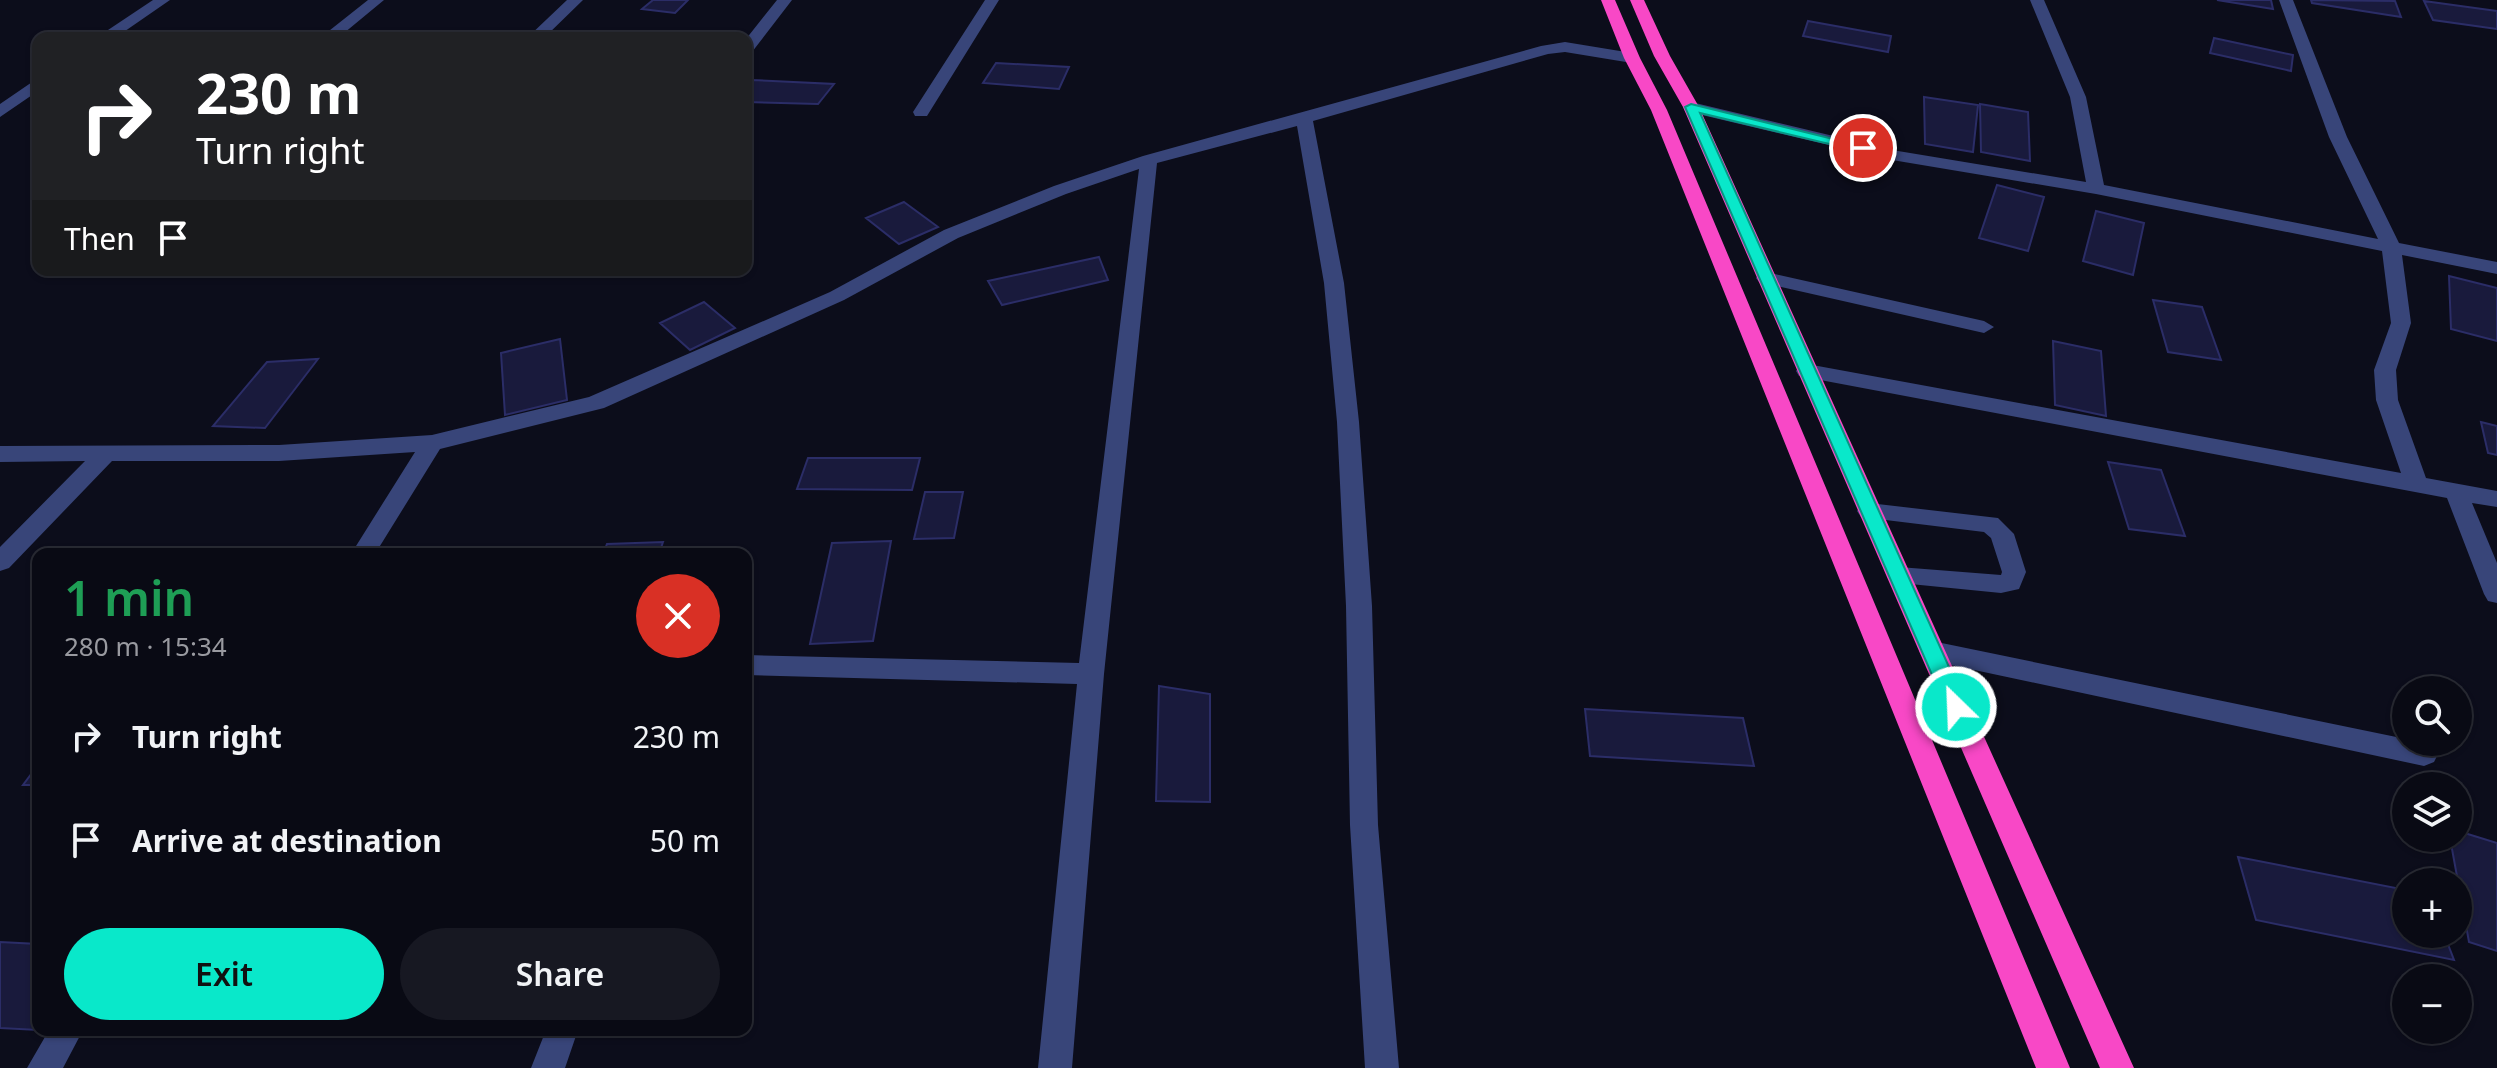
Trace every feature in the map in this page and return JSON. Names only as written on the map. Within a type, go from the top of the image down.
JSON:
[{"type":"highway","points":[[1608,0],[1632,58],[1659,110],[2053,1068]]},
{"type":"highway","points":[[1637,0],[1662,56],[1691,107],[2117,1068]]},
{"type":"street","points":[[113,32],[163,0]]},
{"type":"street","points":[[336,32],[377,0]]},
{"type":"street","points":[[541,32],[576,0]]},
{"type":"street","points":[[752,41],[785,0]]},
{"type":"street","points":[[921,112],[992,0]]},
{"type":"street","points":[[2037,0],[2078,97],[2096,189]]},
{"type":"street","points":[[2286,0],[2338,137],[2391,246],[2401,323],[2385,370],[2387,400],[2417,486]]},
{"type":"street","points":[[0,454],[279,453],[432,443],[596,403],[837,296],[951,234],[1060,190],[1149,160],[1547,49],[1565,47],[1632,58]]},
{"type":"street","points":[[0,112],[32,88]]},
{"type":"street","points":[[1691,107],[1892,155],[2096,189],[2497,268]]},
{"type":"street","points":[[1304,119],[1334,283],[1348,422],[1359,606],[1364,825],[1382,1068]]},
{"type":"street","points":[[1055,1068],[1091,674],[1149,160]]},
{"type":"street","points":[[1766,278],[1984,327]]},
{"type":"street","points":[[1807,371],[2497,499]]},
{"type":"street","points":[[367,548],[432,443]]},
{"type":"street","points":[[0,562],[105,455]]},
{"type":"street","points":[[2456,491],[2497,594]]},
{"type":"street","points":[[1869,511],[1990,524],[2002,534],[2014,572],[2010,582],[2001,584],[1899,576]]},
{"type":"street","points":[[1932,651],[2392,747]]},
{"type":"street","points":[[752,665],[1091,674]]},
{"type":"street","points":[[44,1068],[63,1036]]},
{"type":"street","points":[[548,1068],[560,1036]]},
{"type":"building","points":[[653,0],[688,0],[675,13],[642,9]]},
{"type":"building","points":[[2217,0],[2271,0],[2273,9]]},
{"type":"building","points":[[2311,0],[2395,1],[2401,17],[2312,3]]},
{"type":"building","points":[[2424,1],[2497,11],[2497,29],[2433,20]]},
{"type":"building","points":[[1808,21],[1891,36],[1888,52],[1803,36]]},
{"type":"building","points":[[2214,38],[2293,55],[2291,71],[2210,53]]},
{"type":"building","points":[[996,63],[1069,67],[1059,89],[983,83]]},
{"type":"building","points":[[752,80],[834,84],[818,104],[752,102]]},
{"type":"building","points":[[1924,97],[1978,105],[1973,152],[1925,144]]},
{"type":"building","points":[[1980,104],[2028,112],[2030,161],[1981,152]]},
{"type":"building","points":[[1997,185],[2044,197],[2028,251],[1979,238]]},
{"type":"building","points":[[904,202],[938,227],[899,244],[866,218]]},
{"type":"building","points":[[2096,211],[2144,223],[2133,275],[2083,261]]},
{"type":"building","points":[[1099,257],[1108,280],[1002,305],[988,281]]},
{"type":"building","points":[[2449,276],[2497,288],[2497,341],[2451,329]]},
{"type":"building","points":[[2153,300],[2202,307],[2221,360],[2168,352]]},
{"type":"building","points":[[704,302],[735,328],[690,350],[660,323]]},
{"type":"building","points":[[560,339],[567,400],[505,415],[501,353]]},
{"type":"building","points":[[2053,341],[2101,351],[2106,416],[2055,405]]},
{"type":"building","points":[[318,359],[265,428],[213,426],[267,362]]},
{"type":"building","points":[[2481,422],[2497,426],[2497,455],[2488,453]]},
{"type":"building","points":[[808,458],[920,458],[912,490],[797,489]]},
{"type":"building","points":[[2108,462],[2161,470],[2185,536],[2129,529]]},
{"type":"building","points":[[925,492],[963,492],[954,538],[914,539]]},
{"type":"building","points":[[891,541],[873,641],[810,644],[832,543]]},
{"type":"building","points":[[663,542],[661,548],[605,548],[607,544]]},
{"type":"building","points":[[1159,686],[1210,694],[1210,802],[1156,801]]},
{"type":"building","points":[[1585,709],[1743,718],[1754,766],[1590,756]]},
{"type":"building","points":[[32,773],[32,785],[23,785]]},
{"type":"building","points":[[2472,835],[2497,843],[2497,951],[2472,943],[2472,868],[2455,868],[2453,852],[2472,852]]},
{"type":"building","points":[[2238,857],[2392,887],[2392,947],[2256,920]]},
{"type":"building","points":[[0,942],[32,944],[32,1030],[0,1028]]},
{"type":"building","points":[[2395,948],[2449,948],[2454,960]]},
{"type":"route","points":[[1863,148],[1691,107],[1956,707]]}]
